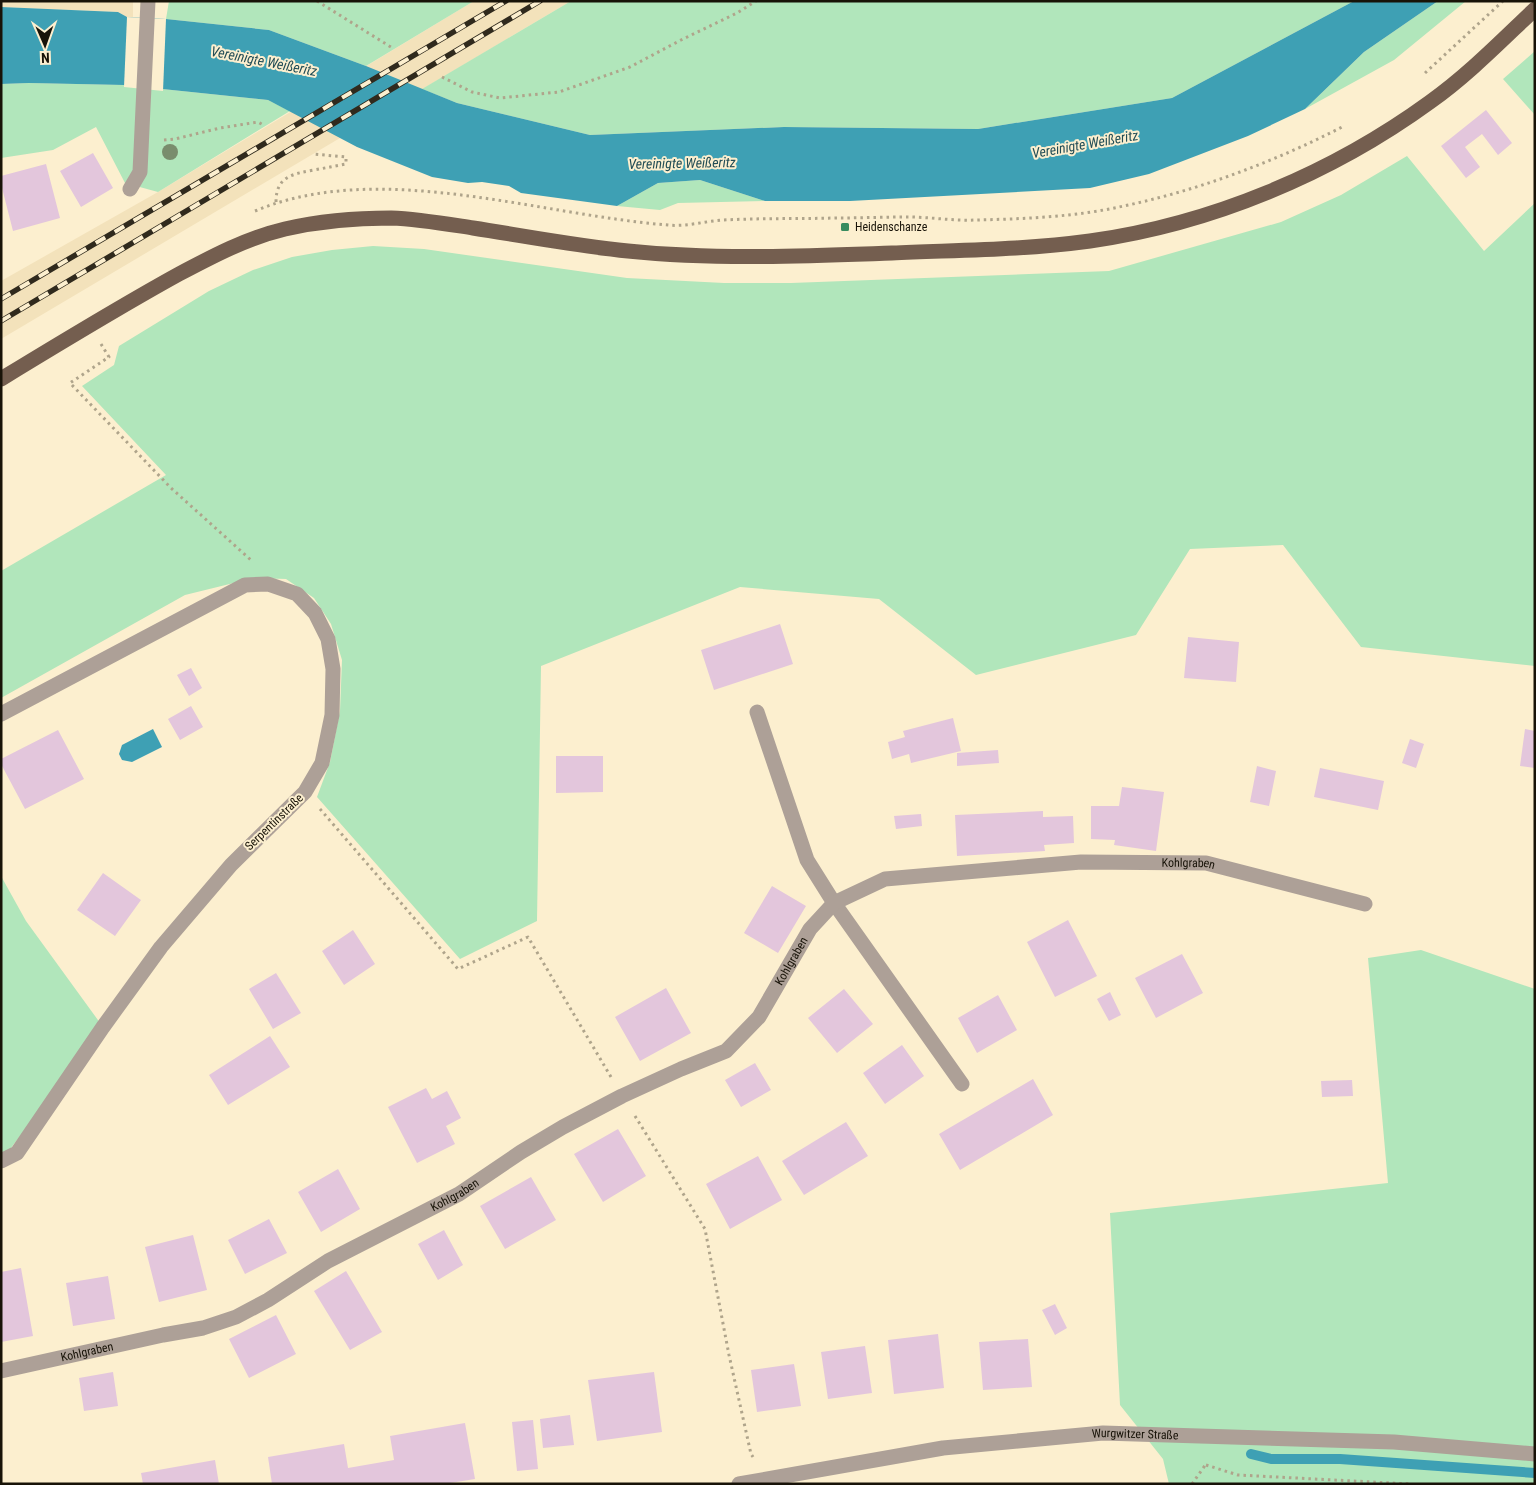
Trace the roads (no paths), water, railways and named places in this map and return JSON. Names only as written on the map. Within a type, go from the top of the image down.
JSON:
[{"type":"main road","points":[[1,379],[153,288],[215,255],[247,241],[285,229],[342,220],[405,219],[623,251],[692,257],[794,256],[964,250],[1091,241],[1134,233],[1200,216],[1247,200],[1331,164],[1373,140],[1431,101],[1476,64],[1535,9]]},
{"type":"street","points":[[130,189],[140,172],[148,1]]},
{"type":"street","name":"Serpentinstraße","points":[[1,714],[245,585],[268,584],[297,594],[315,613],[328,639],[333,669],[332,715],[322,764],[305,792],[231,865],[161,947],[103,1027],[17,1153],[1,1161]]},
{"type":"street","points":[[757,712],[807,860],[834,903],[962,1084]]},
{"type":"street","name":"Kohlgraben","points":[[1,1370],[203,1328],[236,1317],[268,1300],[328,1261],[459,1194],[521,1152],[563,1127],[622,1096],[726,1051],[759,1017],[810,929],[834,903],[885,878],[1091,862],[1206,863],[1365,904]]},
{"type":"street","name":"Wurgwitzer Straße","points":[[739,1484],[772,1481],[943,1448],[1103,1432],[1394,1442],[1535,1454]]},
{"type":"water","name":"Vereinigte Weißeritz","points":[[1354,1],[1438,1],[1364,52],[1305,109],[1248,136],[1149,174],[1090,188],[850,201],[765,201],[700,180],[658,183],[617,206],[521,193],[509,186],[482,182],[468,183],[432,177],[357,147],[268,100],[124,85],[1,84],[1,7],[118,12],[127,17],[166,19],[269,30],[366,66],[457,103],[590,135],[784,127],[978,129],[1172,98]]},
{"type":"water","points":[[153,729],[162,747],[132,762],[122,760],[119,754],[122,745]]},
{"type":"waterway","points":[[1251,1454],[1271,1459],[1340,1459],[1535,1473]]},
{"type":"railway","points":[[1,299],[506,1]]},
{"type":"railway","points":[[1,321],[540,1]]},
{"type":"place","name":"Heidenschanze","points":[[845,227]]}]
